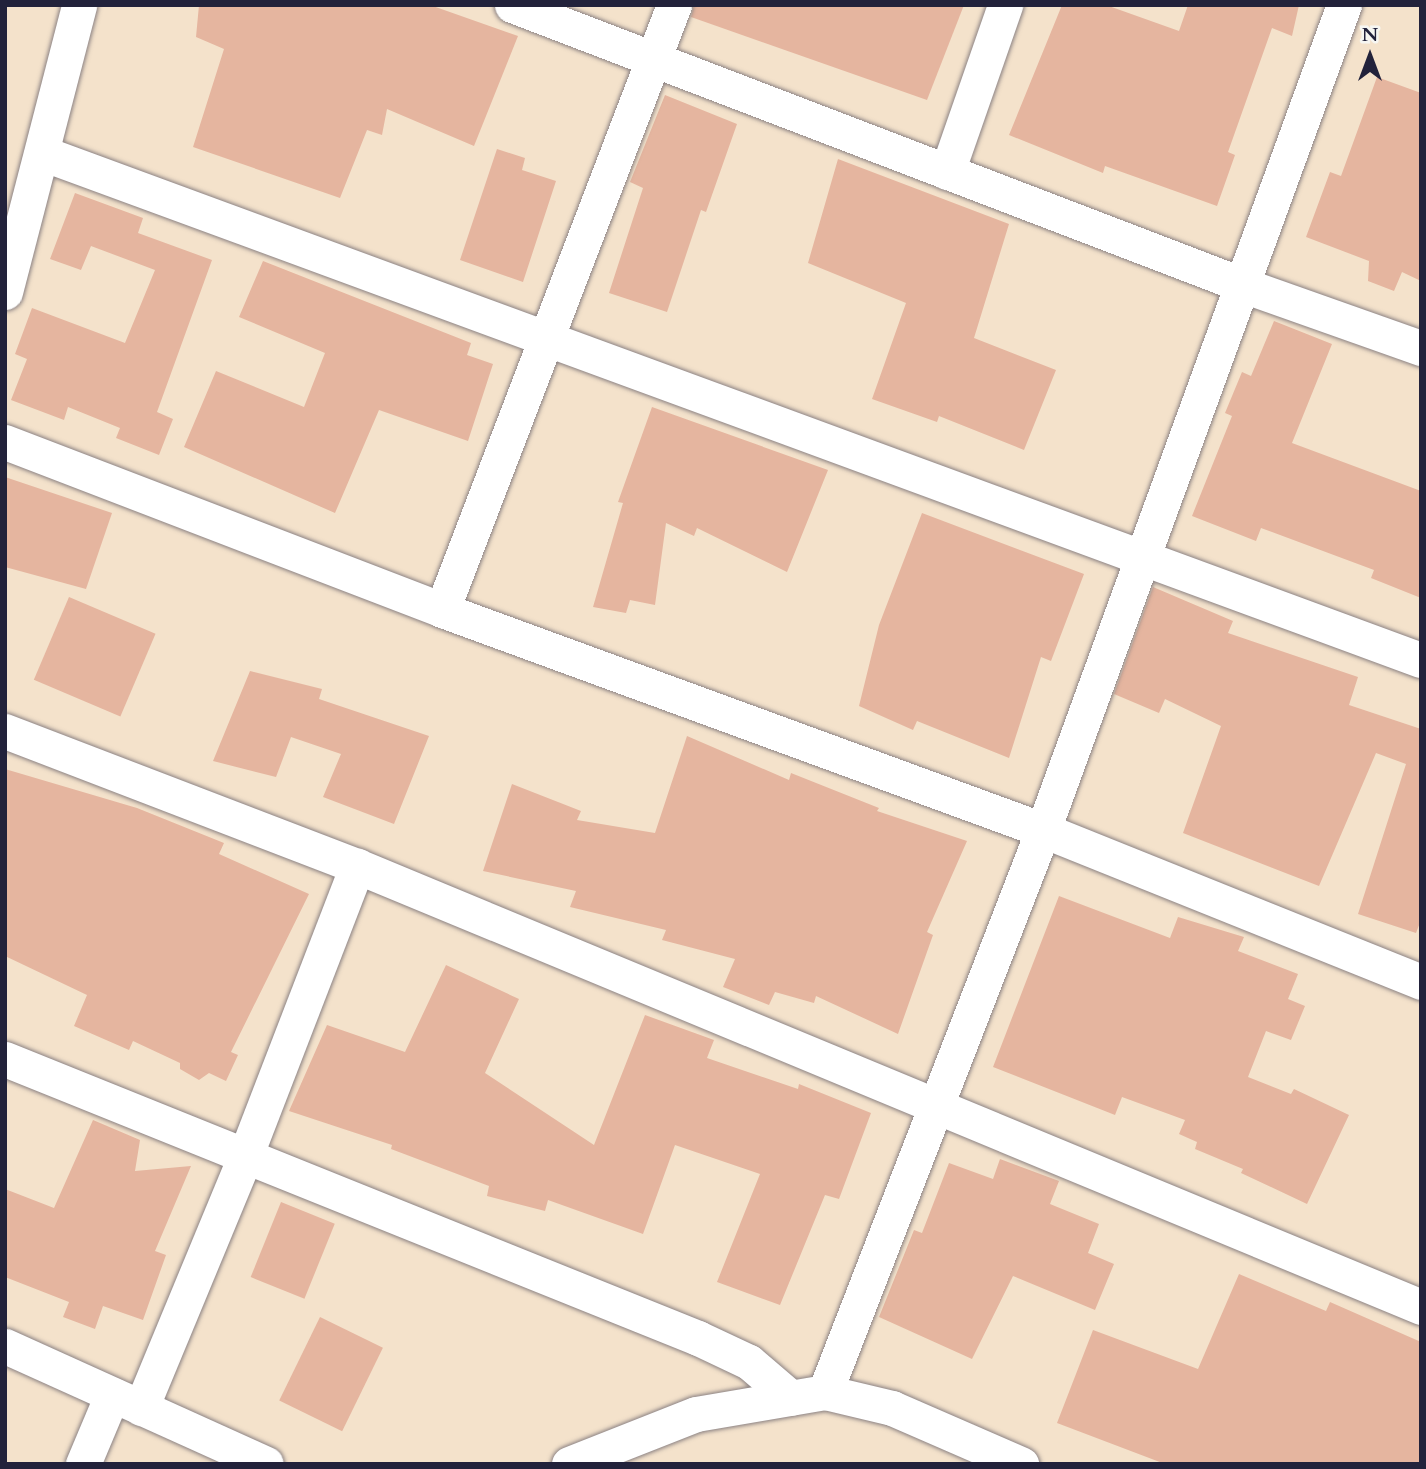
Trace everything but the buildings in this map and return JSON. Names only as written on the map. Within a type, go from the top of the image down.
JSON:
[{"type":"street","points":[[5,292],[79,5]]},
{"type":"street","points":[[512,5],[1243,285],[1421,348]]},
{"type":"street","points":[[442,610],[674,5]]},
{"type":"street","points":[[947,172],[1005,5]]},
{"type":"street","points":[[825,1392],[1043,830],[1344,5]]},
{"type":"street","points":[[42,153],[1421,660]]},
{"type":"street","points":[[5,442],[442,610],[1043,830],[1421,982]]},
{"type":"street","points":[[5,731],[357,866],[1421,1307]]},
{"type":"street","points":[[83,1464],[126,1401],[246,1154],[357,866]]},
{"type":"street","points":[[5,1059],[698,1338],[749,1362],[791,1398]]},
{"type":"street","points":[[5,1346],[266,1464]]},
{"type":"street","points":[[569,1464],[696,1414],[825,1392],[892,1408],[1021,1464]]}]
